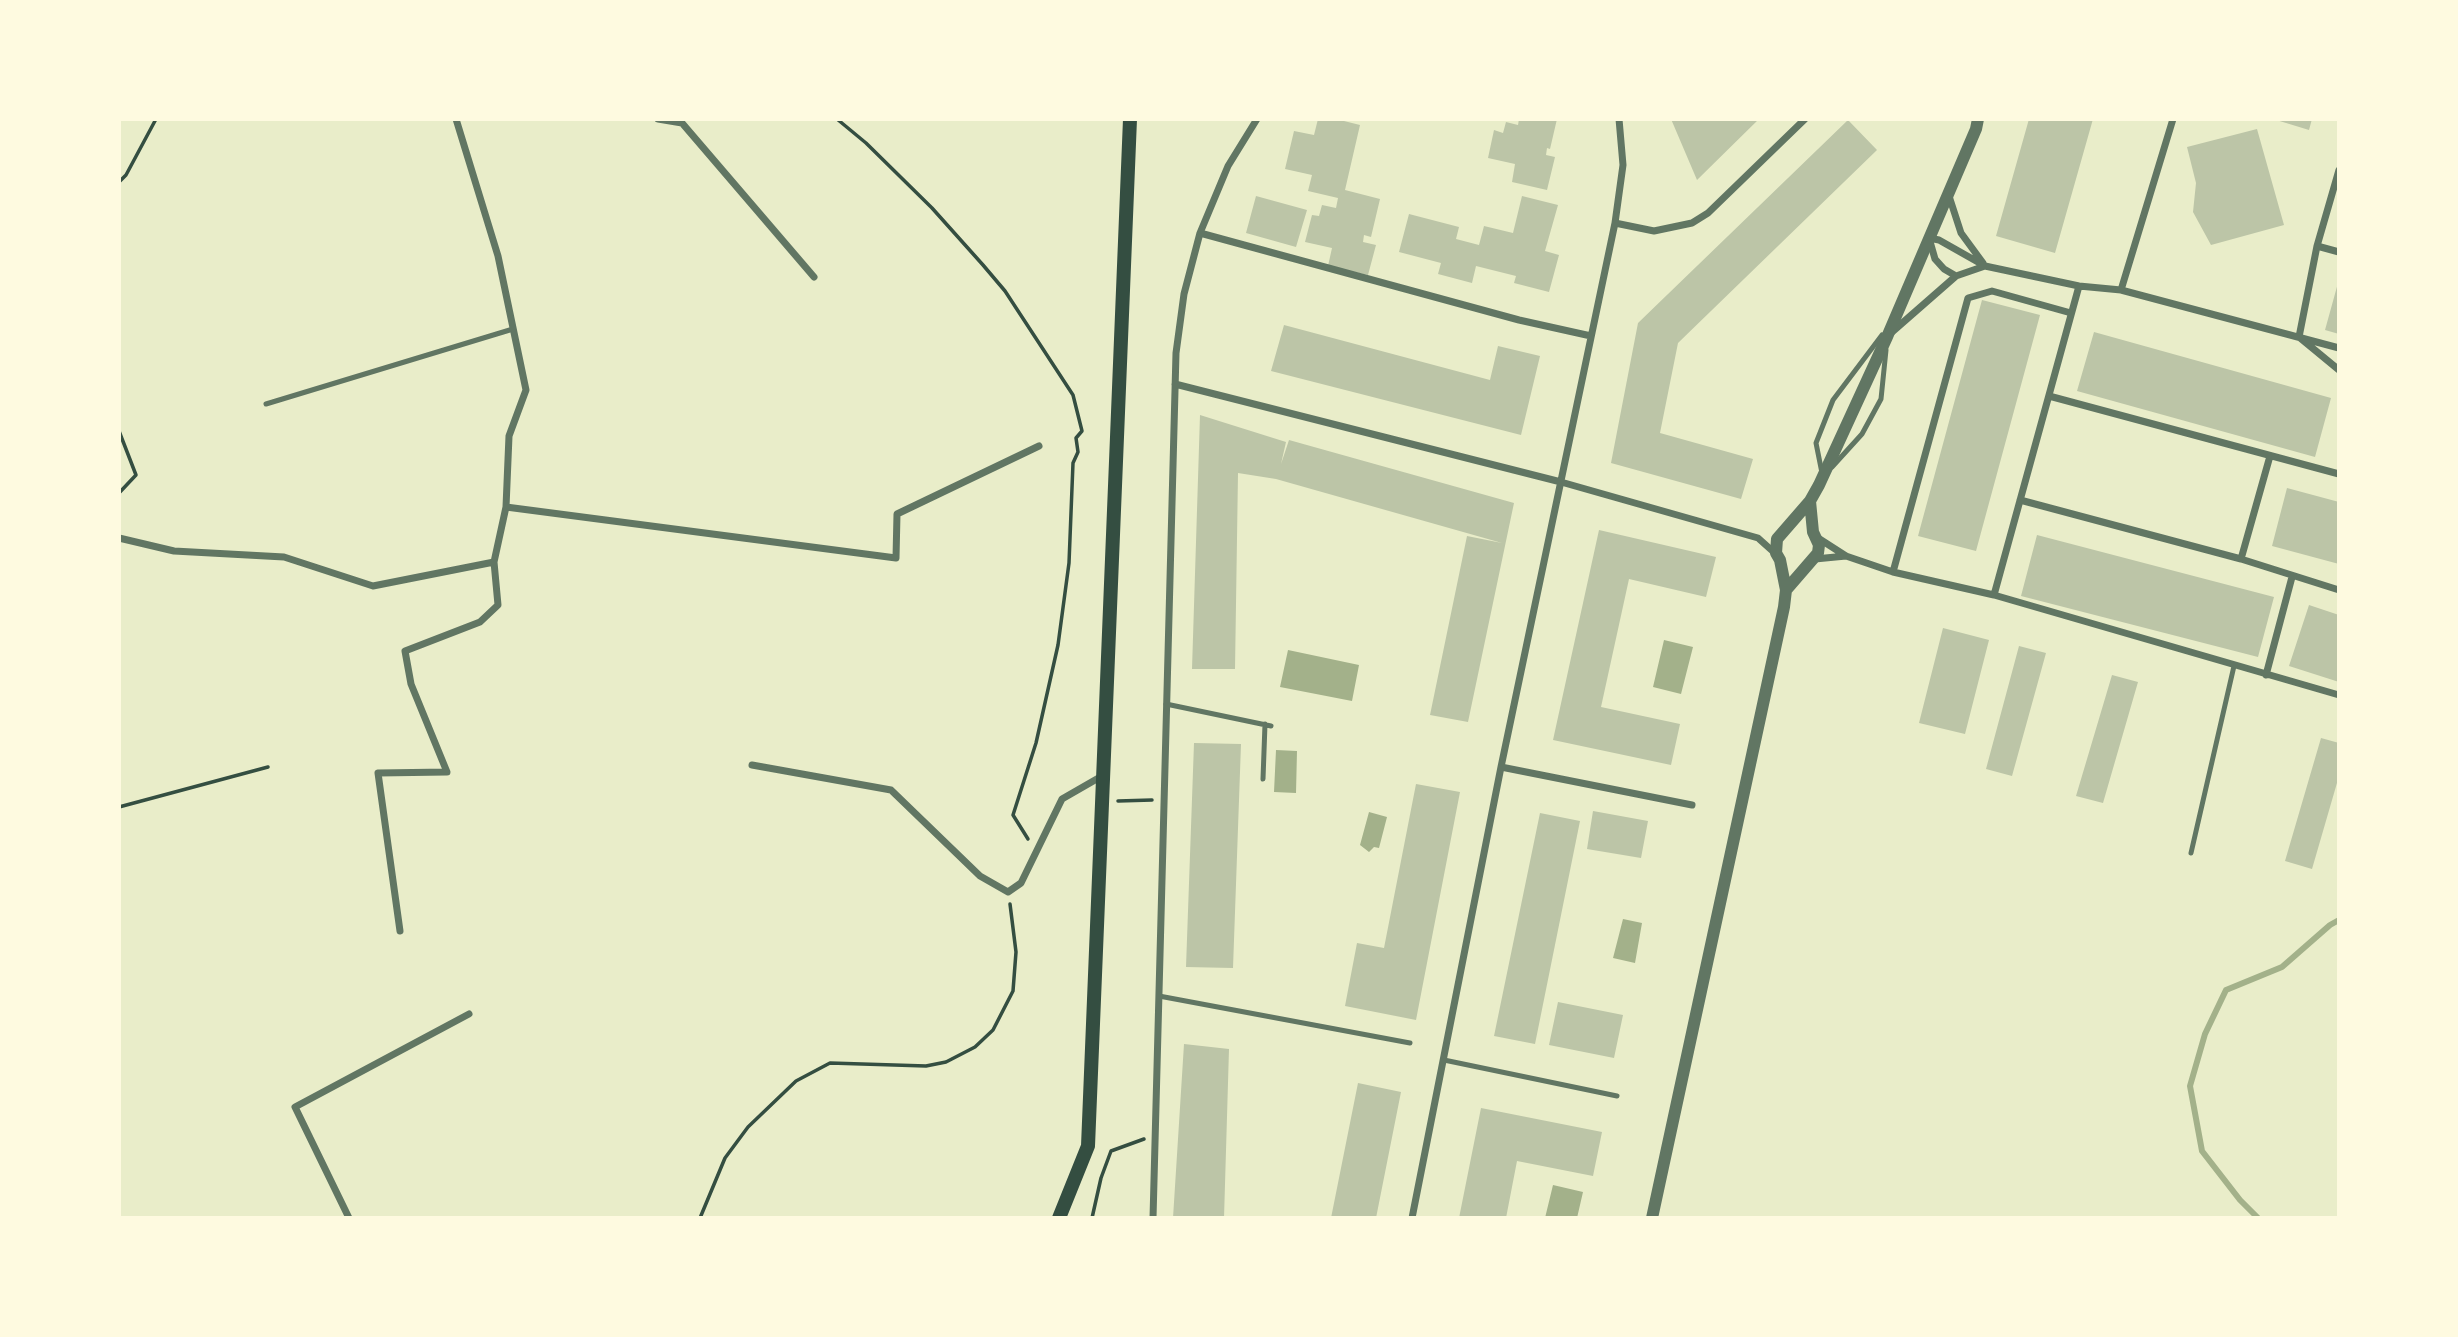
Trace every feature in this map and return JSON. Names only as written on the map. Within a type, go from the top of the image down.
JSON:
[{"type":"main road","points":[[1059,1218],[1088,1146],[1130,119]]},
{"type":"street","points":[[400,931],[378,773],[447,772],[411,684],[405,651],[480,622],[498,606],[494,562],[506,507],[509,436],[526,390],[498,256],[456,119]]},
{"type":"street","points":[[658,119],[682,124],[814,277]]},
{"type":"street","points":[[1153,1218],[1176,354],[1184,293],[1200,233],[1228,166],[1257,119]]},
{"type":"street","points":[[1412,1218],[1501,767],[1615,223],[1623,165],[1619,119]]},
{"type":"street","points":[[1615,223],[1654,231],[1692,223],[1708,213],[1805,119]]},
{"type":"street","points":[[1652,1215],[1786,590],[1775,546],[1783,530],[1811,501],[1823,477],[1895,319],[1978,119]]},
{"type":"street","points":[[2121,290],[2173,119]]},
{"type":"street","points":[[2300,337],[2317,246],[2339,170]]},
{"type":"street","points":[[1948,193],[1961,233],[1985,267]]},
{"type":"street","points":[[1200,233],[1519,320],[1591,336]]},
{"type":"street","points":[[1929,238],[1939,240],[1985,267],[2079,286],[2121,290],[2339,348]]},
{"type":"street","points":[[1929,238],[1935,259],[1944,269],[1956,276]]},
{"type":"street","points":[[2317,246],[2339,252]]},
{"type":"street","points":[[1887,337],[1956,276],[1985,267]]},
{"type":"street","points":[[1994,595],[2079,286]]},
{"type":"street","points":[[1894,572],[1968,298],[1992,291],[2071,313]]},
{"type":"street","points":[[2300,337],[2339,370]]},
{"type":"street","points":[[1175,384],[1561,482],[1758,538],[1792,568],[1846,556]]},
{"type":"street","points":[[2049,396],[2339,474]]},
{"type":"street","points":[[506,507],[896,558],[897,514],[1039,446]]},
{"type":"street","points":[[2241,559],[2270,456]]},
{"type":"street","points":[[2020,499],[2241,559],[2339,590]]},
{"type":"street","points":[[1786,590],[1811,562],[1819,545],[1811,501]]},
{"type":"street","points":[[1758,538],[1801,525],[1846,556],[1894,572],[1994,595],[2339,695]]},
{"type":"street","points":[[119,538],[174,551],[284,558],[373,586],[494,562]]},
{"type":"street","points":[[2266,676],[2292,577]]},
{"type":"street","points":[[752,765],[891,790],[980,876],[1008,892],[1021,883],[1062,799],[1103,776]]},
{"type":"street","points":[[1501,767],[1692,806]]},
{"type":"street","points":[[349,1218],[295,1107],[469,1014]]},
{"type":"lane","points":[[1823,477],[1816,443],[1833,400],[1895,319]]},
{"type":"lane","points":[[266,404],[513,329]]},
{"type":"lane","points":[[1823,477],[1862,434],[1881,399],[1887,337]]},
{"type":"lane","points":[[2191,853],[2234,666]]},
{"type":"lane","points":[[1166,704],[1268,725],[1263,779]]},
{"type":"lane","points":[[1159,996],[1410,1043]]},
{"type":"lane","points":[[1444,1060],[1617,1096]]},
{"type":"path","points":[[119,182],[126,175],[156,119]]},
{"type":"path","points":[[119,431],[136,475],[119,494]]},
{"type":"path","points":[[119,807],[268,767]]},
{"type":"path","points":[[1102,802],[1163,800]]},
{"type":"path","points":[[700,1218],[724,1158],[748,1127],[796,1081],[830,1063],[926,1066],[946,1062],[975,1047],[993,1030],[1013,991],[1016,952],[1008,892]]},
{"type":"path","points":[[1092,1218],[1101,1178],[1111,1151],[1156,1136]]},
{"type":"shaded area","points":[[1664,640],[1693,647],[1681,694],[1653,687]]},
{"type":"shaded area","points":[[1288,650],[1359,665],[1352,701],[1280,687]]},
{"type":"shaded area","points":[[1276,750],[1297,751],[1296,793],[1274,792]]},
{"type":"shaded area","points":[[1369,812],[1387,817],[1379,848],[1374,847],[1369,852],[1360,845]]},
{"type":"shaded area","points":[[1623,919],[1642,923],[1635,963],[1613,958]]},
{"type":"shaded area","points":[[1553,1185],[1583,1192],[1577,1218],[1545,1218]]},
{"type":"building","points":[[1318,119],[1336,119],[1360,125],[1345,190],[1380,199],[1371,237],[1364,235],[1363,242],[1376,245],[1368,275],[1328,266],[1332,248],[1305,242],[1312,215],[1319,216],[1322,205],[1336,208],[1338,198],[1308,191],[1312,175],[1285,169],[1294,131],[1314,135]]},
{"type":"building","points":[[1519,119],[1557,119],[1546,155],[1555,157],[1547,190],[1512,182],[1515,164],[1488,158],[1494,130],[1503,133],[1506,122],[1518,125]]},
{"type":"building","points":[[1671,119],[1759,119],[1697,180]]},
{"type":"building","points":[[2029,119],[2093,119],[2055,253],[1996,236]]},
{"type":"building","points":[[2273,119],[2312,119],[2309,130]]},
{"type":"building","points":[[1848,120],[1877,150],[1678,343],[1660,433],[1753,459],[1741,499],[1611,463],[1638,323]]},
{"type":"building","points":[[2257,129],[2284,225],[2211,245],[2193,212],[2196,183],[2187,147]]},
{"type":"building","points":[[1256,196],[1307,210],[1296,247],[1246,233]]},
{"type":"building","points":[[1522,196],[1558,205],[1545,251],[1559,255],[1549,292],[1514,283],[1516,276],[1476,266],[1472,283],[1438,274],[1441,263],[1399,252],[1409,214],[1459,227],[1456,239],[1479,245],[1484,226],[1513,233]]},
{"type":"building","points":[[2339,283],[2339,334],[2325,330]]},
{"type":"building","points":[[1982,300],[2040,315],[1976,551],[1918,536]]},
{"type":"building","points":[[1284,325],[1490,380],[1498,346],[1540,356],[1521,435],[1271,371]]},
{"type":"building","points":[[2094,332],[2331,398],[2315,457],[2077,391]]},
{"type":"building","points":[[1200,415],[1286,442],[1281,464],[1289,440],[1514,503],[1468,722],[1430,715],[1467,536],[1502,543],[1276,479],[1238,473],[1235,669],[1192,669]]},
{"type":"building","points":[[2287,488],[2339,502],[2339,564],[2272,546]]},
{"type":"building","points":[[1599,530],[1716,557],[1706,597],[1629,579],[1601,707],[1680,724],[1671,765],[1553,740]]},
{"type":"building","points":[[2037,535],[2274,597],[2258,657],[2021,596]]},
{"type":"building","points":[[2309,605],[2339,615],[2339,682],[2289,666]]},
{"type":"building","points":[[1943,628],[1989,640],[1965,734],[1919,723]]},
{"type":"building","points":[[2019,646],[2046,653],[2012,776],[1986,769]]},
{"type":"building","points":[[2112,675],[2138,682],[2103,803],[2076,796]]},
{"type":"building","points":[[2321,738],[2339,743],[2339,776],[2312,869],[2285,861]]},
{"type":"building","points":[[1194,743],[1241,744],[1233,968],[1186,967]]},
{"type":"building","points":[[1416,784],[1460,792],[1416,1020],[1345,1006],[1357,943],[1384,948]]},
{"type":"building","points":[[1593,811],[1648,821],[1641,858],[1587,849]]},
{"type":"building","points":[[1540,813],[1580,821],[1535,1044],[1494,1036]]},
{"type":"building","points":[[1558,1002],[1623,1015],[1614,1058],[1549,1045]]},
{"type":"building","points":[[1184,1044],[1229,1049],[1224,1218],[1173,1218]]},
{"type":"building","points":[[1358,1083],[1401,1092],[1376,1218],[1331,1218]]},
{"type":"building","points":[[1481,1108],[1602,1132],[1593,1176],[1517,1161],[1506,1218],[1459,1218]]},
{"type":"waterway","points":[[2258,1218],[2240,1200],[2202,1151],[2190,1086],[2205,1034],[2226,990],[2282,967],[2339,920]]}]
